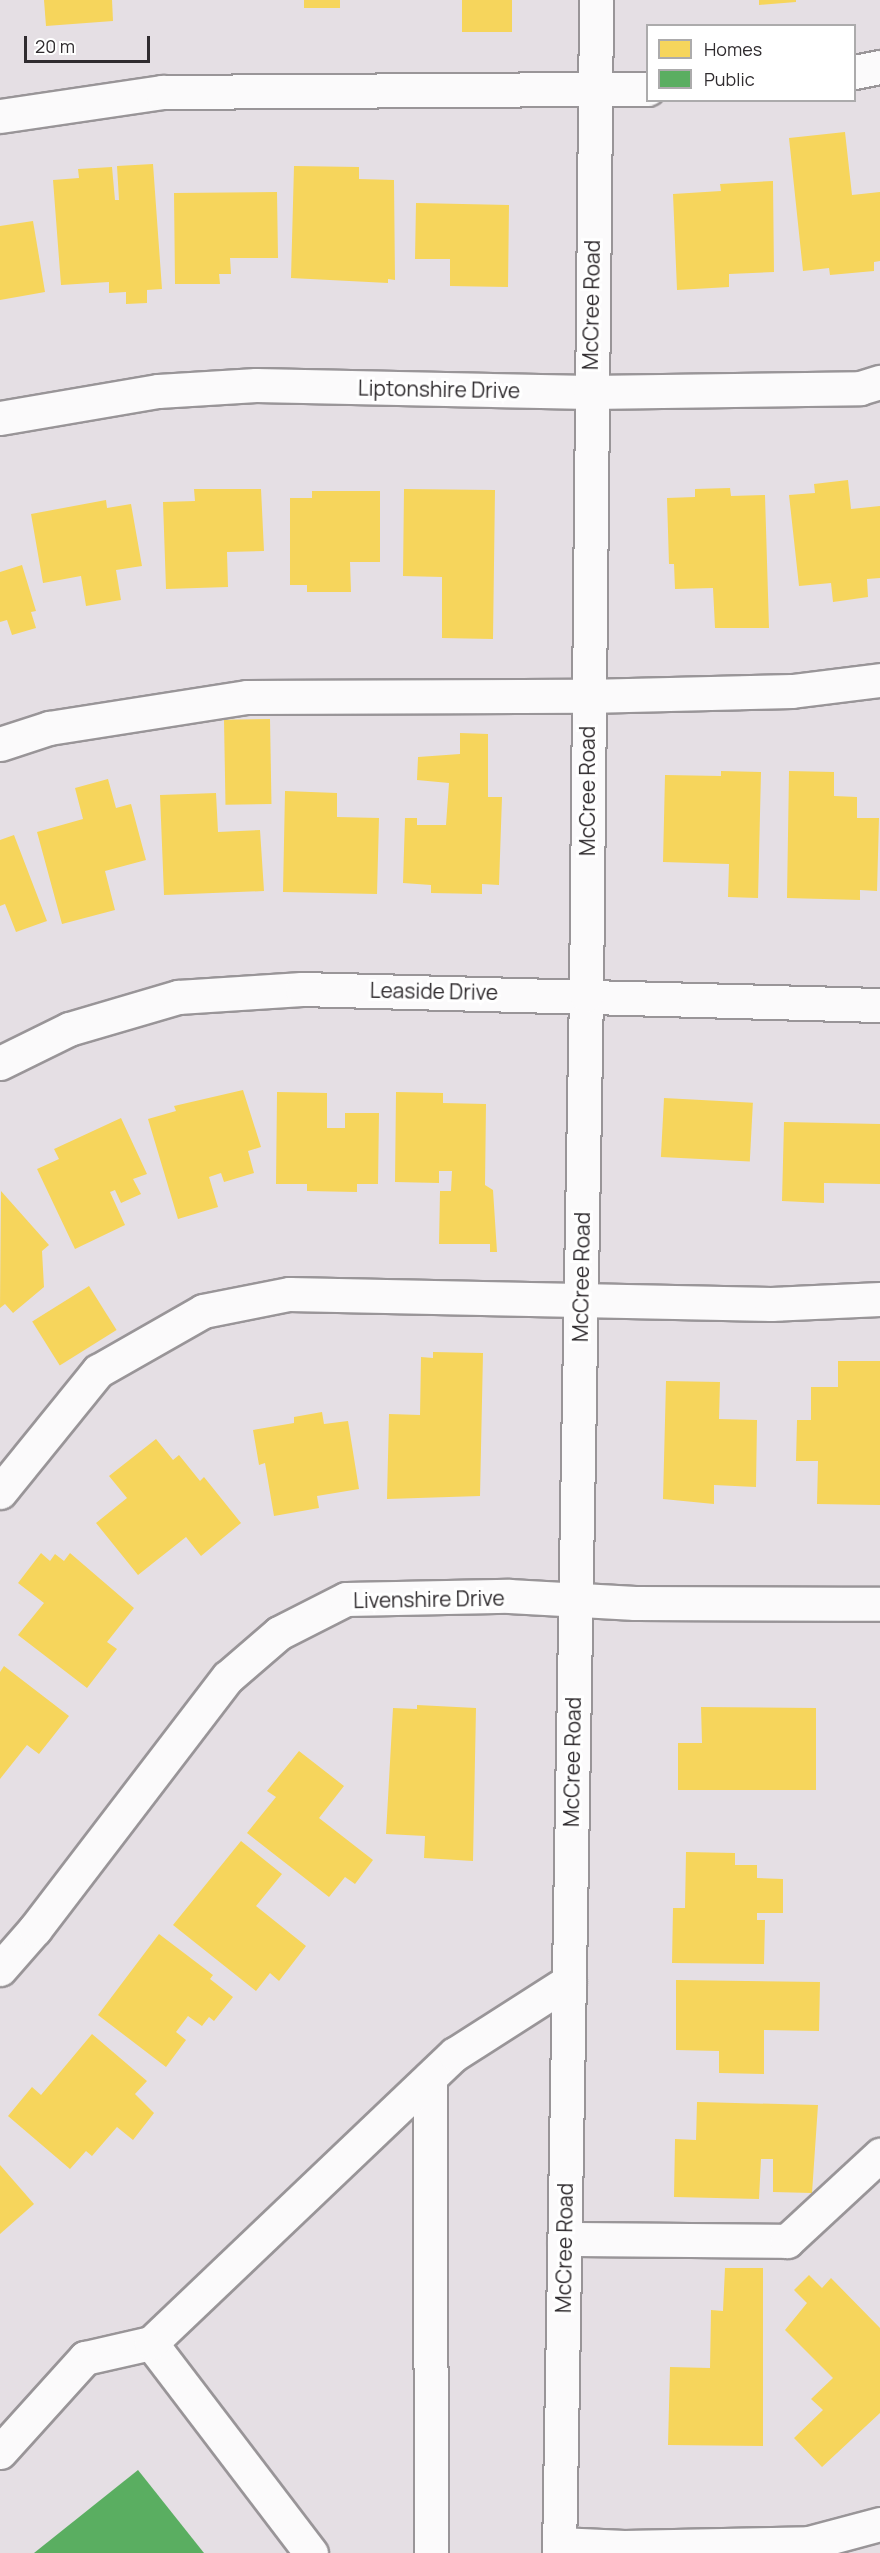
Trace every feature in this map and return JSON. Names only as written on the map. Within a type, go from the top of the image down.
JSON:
[{"type":"street","name":"McCree Road","points":[[559,2548],[586,995],[590,392],[596,0]]},
{"type":"street","points":[[856,72],[880,67]]},
{"type":"street","points":[[0,116],[162,92],[646,89]]},
{"type":"street","name":"Liptonshire Drive","points":[[0,418],[158,391],[256,385],[590,392],[860,388],[880,382]]},
{"type":"street","points":[[0,744],[49,728],[247,697],[588,696],[792,691],[880,680]]},
{"type":"street","name":"Leaside Drive","points":[[0,1063],[69,1029],[178,997],[302,989],[586,995],[880,1005]]},
{"type":"street","points":[[0,1492],[98,1371],[203,1311],[289,1294],[580,1298],[771,1304],[880,1299]]},
{"type":"street","name":"Livenshire Drive","points":[[0,1969],[35,1929],[228,1677],[279,1633],[346,1599],[575,1599],[880,1604]]},
{"type":"street","points":[[0,2452],[85,2358],[151,2343],[455,2054],[568,1982]]},
{"type":"street","points":[[430,2078],[431,2553]]},
{"type":"street","points":[[564,2239],[787,2241],[880,2156]]},
{"type":"street","points":[[151,2343],[311,2553]]},
{"type":"street","points":[[559,2548],[809,2543],[880,2524]]},
{"type":"building: Homes","points":[[44,0],[112,0],[113,21],[46,26]]},
{"type":"building: Homes","points":[[304,0],[340,0],[340,8],[304,8]]},
{"type":"building: Homes","points":[[462,0],[512,0],[512,32],[462,32]]},
{"type":"building: Homes","points":[[759,0],[796,0],[796,2],[759,5]]},
{"type":"building: Homes","points":[[845,132],[852,195],[880,192],[880,261],[874,262],[874,271],[830,275],[829,268],[803,271],[789,138]]},
{"type":"building: Homes","points":[[153,164],[162,289],[147,290],[147,303],[126,304],[126,292],[109,293],[109,282],[61,285],[53,180],[79,178],[78,169],[112,167],[115,200],[119,200],[117,166]]},
{"type":"building: Homes","points":[[294,166],[359,167],[359,179],[394,180],[395,280],[388,279],[388,283],[291,278]]},
{"type":"building: Homes","points":[[773,181],[774,272],[729,274],[729,287],[677,290],[673,194],[721,191],[720,184]]},
{"type":"building: Homes","points":[[277,192],[278,258],[230,258],[231,274],[219,274],[220,284],[175,284],[174,193]]},
{"type":"building: Homes","points":[[416,203],[509,205],[508,287],[450,286],[450,259],[415,259]]},
{"type":"building: Homes","points":[[33,221],[45,292],[0,300],[0,226]]},
{"type":"building: Homes","points":[[848,480],[851,509],[880,506],[880,578],[867,579],[868,597],[833,602],[831,583],[799,586],[789,495],[815,493],[814,484]]},
{"type":"building: Homes","points":[[730,488],[731,496],[765,495],[769,628],[715,628],[713,588],[675,589],[674,564],[669,564],[667,498],[695,497],[695,489]]},
{"type":"building: Homes","points":[[194,489],[261,489],[264,551],[227,552],[228,587],[166,589],[163,502],[195,501]]},
{"type":"building: Homes","points":[[404,489],[495,490],[493,639],[442,638],[442,577],[403,576]]},
{"type":"building: Homes","points":[[312,491],[380,491],[380,562],[350,562],[351,592],[307,592],[307,585],[290,585],[290,498],[312,498]]},
{"type":"building: Homes","points":[[106,500],[107,508],[131,504],[142,566],[116,570],[121,600],[86,606],[81,576],[43,583],[31,514]]},
{"type":"building: Homes","points":[[22,565],[36,611],[31,612],[36,628],[12,635],[7,620],[0,622],[0,572]]},
{"type":"building: Homes","points":[[270,719],[271,804],[225,805],[224,720]]},
{"type":"building: Homes","points":[[460,733],[488,734],[488,797],[502,797],[499,885],[482,884],[482,894],[431,893],[431,885],[403,883],[405,818],[417,818],[417,825],[446,825],[449,783],[417,780],[418,757],[460,754]]},
{"type":"building: Homes","points":[[721,771],[761,772],[758,898],[728,897],[729,864],[663,862],[665,775],[721,776]]},
{"type":"building: Homes","points":[[789,771],[834,772],[834,796],[857,797],[857,818],[879,818],[877,891],[860,890],[860,900],[787,898]]},
{"type":"building: Homes","points":[[108,779],[116,808],[131,804],[146,860],[105,871],[115,910],[62,924],[37,832],[83,819],[75,788]]},
{"type":"building: Homes","points":[[285,791],[337,793],[337,817],[379,818],[377,894],[283,892]]},
{"type":"building: Homes","points":[[216,793],[218,832],[260,830],[264,891],[164,895],[160,795]]},
{"type":"building: Homes","points":[[14,835],[47,921],[16,932],[5,904],[0,906],[0,840]]},
{"type":"building: Homes","points":[[243,1090],[261,1147],[248,1151],[254,1173],[224,1182],[221,1173],[209,1177],[218,1207],[178,1219],[148,1119],[176,1111],[174,1106]]},
{"type":"building: Homes","points":[[277,1092],[327,1093],[327,1128],[345,1128],[345,1113],[379,1113],[378,1184],[357,1184],[357,1192],[307,1191],[307,1184],[276,1184]]},
{"type":"building: Homes","points":[[396,1092],[443,1093],[443,1103],[486,1104],[485,1185],[493,1190],[497,1252],[490,1252],[490,1244],[439,1244],[440,1191],[451,1191],[452,1171],[439,1171],[439,1183],[395,1182]]},
{"type":"building: Homes","points":[[664,1098],[753,1103],[750,1162],[661,1157]]},
{"type":"building: Homes","points":[[121,1118],[147,1174],[133,1179],[141,1194],[121,1203],[115,1190],[110,1192],[125,1225],[75,1249],[37,1169],[59,1159],[54,1149]]},
{"type":"building: Homes","points":[[784,1122],[880,1124],[880,1184],[824,1183],[824,1203],[782,1201]]},
{"type":"building: Homes","points":[[1,1191],[49,1245],[42,1251],[44,1287],[13,1313],[5,1304],[0,1308]]},
{"type":"building: Homes","points":[[89,1286],[117,1330],[60,1366],[32,1322]]},
{"type":"building: Homes","points":[[433,1352],[483,1353],[480,1496],[387,1499],[389,1414],[420,1415],[421,1357],[433,1358]]},
{"type":"building: Homes","points":[[838,1361],[880,1361],[880,1505],[817,1504],[818,1461],[796,1461],[797,1420],[811,1420],[811,1387],[838,1387]]},
{"type":"building: Homes","points":[[666,1381],[720,1382],[719,1419],[757,1420],[756,1487],[714,1485],[714,1504],[663,1499]]},
{"type":"building: Homes","points":[[322,1412],[324,1424],[348,1421],[359,1489],[317,1496],[319,1508],[274,1516],[265,1463],[259,1465],[253,1430],[294,1423],[294,1417]]},
{"type":"building: Homes","points":[[156,1439],[173,1460],[179,1455],[200,1481],[204,1477],[241,1523],[201,1556],[186,1537],[138,1575],[96,1523],[127,1498],[109,1476]]},
{"type":"building: Homes","points":[[41,1553],[50,1561],[55,1554],[64,1561],[70,1553],[134,1608],[107,1642],[117,1649],[87,1688],[18,1635],[44,1603],[18,1583]]},
{"type":"building: Homes","points":[[4,1666],[69,1716],[39,1754],[27,1745],[0,1779],[0,1672]]},
{"type":"building: Homes","points":[[417,1705],[476,1708],[473,1861],[424,1858],[425,1836],[386,1834],[393,1708],[417,1709]]},
{"type":"building: Homes","points":[[701,1707],[816,1708],[816,1790],[678,1790],[678,1743],[702,1743]]},
{"type":"building: Homes","points":[[299,1751],[344,1786],[319,1818],[373,1860],[355,1884],[345,1877],[329,1897],[247,1833],[276,1797],[267,1791]]},
{"type":"building: Homes","points":[[241,1841],[282,1874],[256,1906],[306,1946],[279,1981],[270,1973],[256,1991],[173,1925]]},
{"type":"building: Homes","points":[[686,1852],[735,1853],[735,1865],[757,1865],[757,1878],[783,1879],[783,1913],[757,1913],[757,1920],[765,1920],[764,1964],[672,1963],[673,1908],[685,1908]]},
{"type":"building: Homes","points":[[159,1934],[213,1975],[210,1979],[233,1997],[214,2021],[209,2017],[202,2026],[188,2016],[176,2032],[186,2040],[166,2067],[98,2015]]},
{"type":"building: Homes","points":[[676,1980],[820,1982],[819,2031],[764,2030],[764,2074],[719,2073],[719,2051],[676,2050]]},
{"type":"building: Homes","points":[[92,2034],[147,2081],[135,2094],[154,2113],[133,2140],[117,2127],[92,2156],[86,2151],[70,2169],[8,2116],[32,2087],[41,2095]]},
{"type":"building: Homes","points":[[697,2102],[818,2105],[812,2193],[773,2192],[773,2159],[761,2159],[759,2199],[674,2197],[675,2139],[696,2140]]},
{"type":"building: Homes","points":[[0,2165],[34,2204],[0,2234]]},
{"type":"building: Homes","points":[[725,2268],[763,2268],[763,2446],[668,2445],[670,2367],[710,2368],[711,2310],[723,2311]]},
{"type":"building: Homes","points":[[809,2275],[822,2288],[831,2278],[880,2328],[880,2413],[822,2467],[794,2438],[823,2410],[811,2399],[833,2378],[785,2330],[807,2303],[794,2290]]},
{"type":"building: Public","points":[[138,2470],[204,2553],[34,2553]]}]
